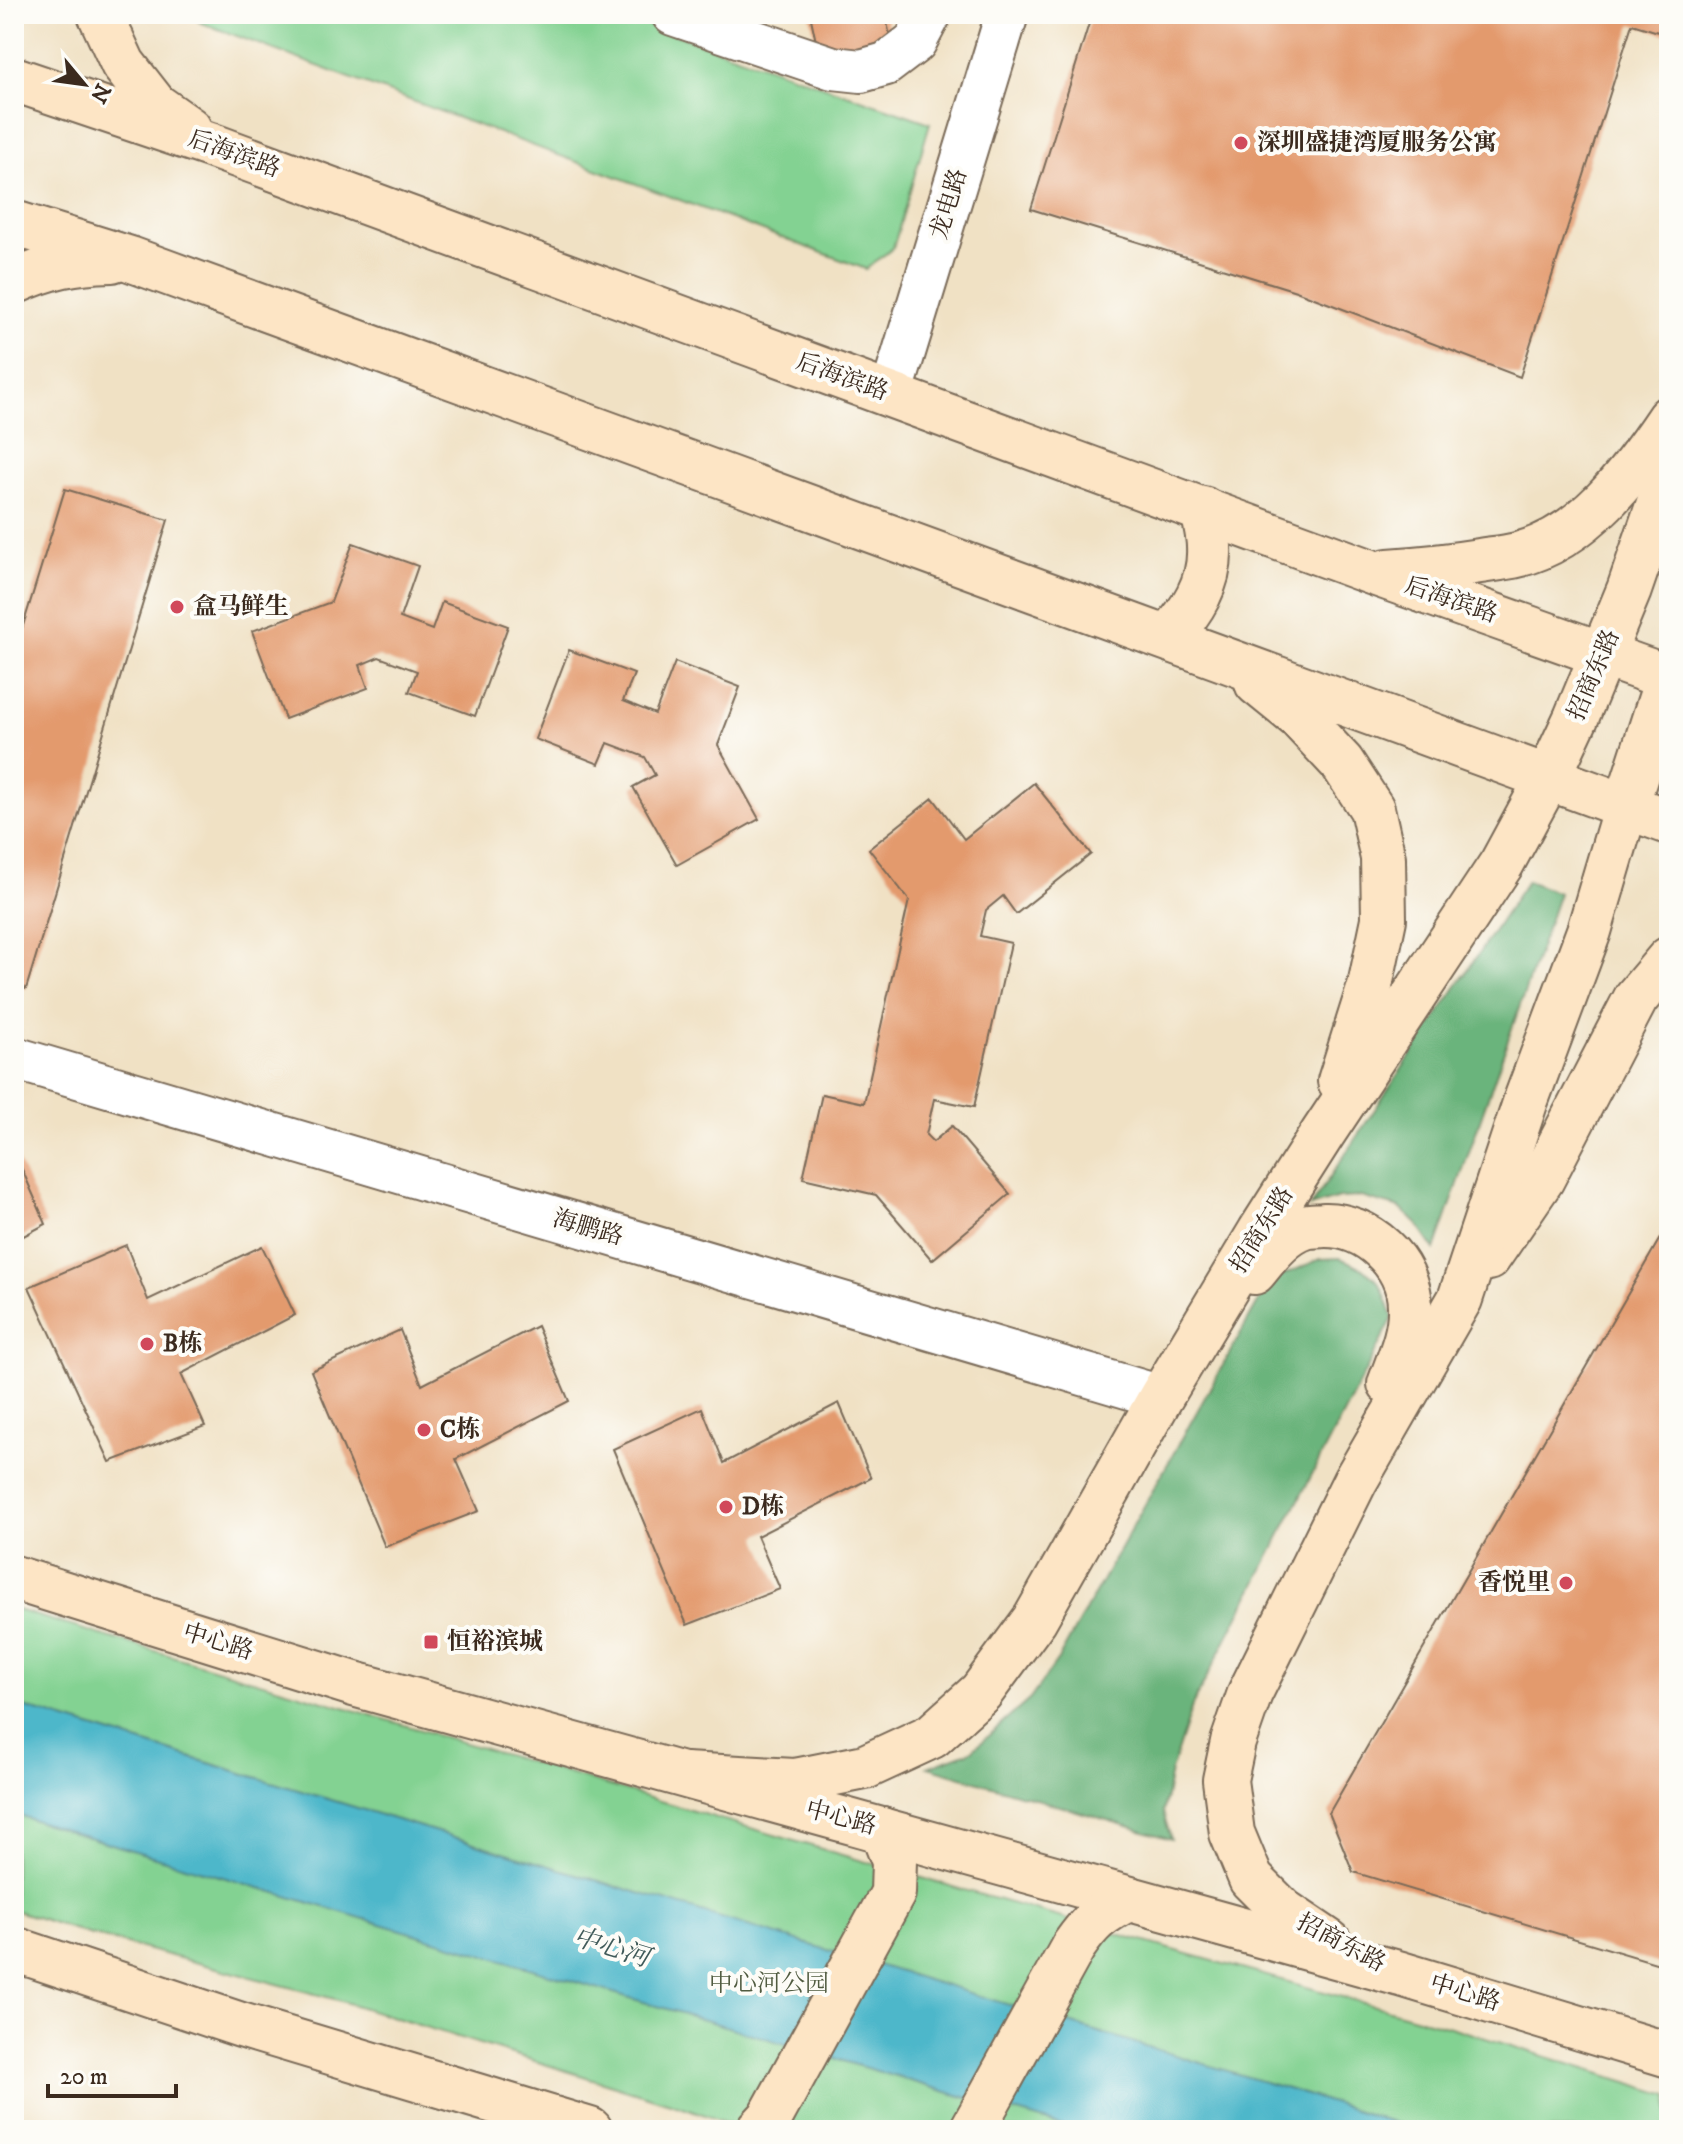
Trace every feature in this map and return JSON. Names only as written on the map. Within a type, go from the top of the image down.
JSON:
[{"type":"main road","points":[[100,14],[123,64],[155,105],[210,145]]},
{"type":"main road","name":"后海滨路","points":[[14,79],[210,145],[1374,573],[1669,676]]},
{"type":"main road","points":[[14,223],[130,259],[1669,822]]},
{"type":"main road","points":[[14,282],[44,269],[81,261],[130,259]]},
{"type":"main road","points":[[1374,573],[1517,555],[1554,541],[1590,514],[1622,481],[1669,418]]},
{"type":"main road","name":"招商东路","points":[[685,1775],[795,1781],[865,1767],[932,1736],[981,1692],[1035,1619],[1161,1397],[1260,1232],[1502,863],[1548,778],[1603,654],[1669,474]]},
{"type":"main road","points":[[1168,638],[1191,612],[1205,581],[1210,548],[1203,509]]},
{"type":"main road","points":[[1230,661],[1299,717],[1342,763],[1372,809],[1383,858],[1384,919],[1379,946],[1370,986],[1323,1133]]},
{"type":"main road","name":"招商东路","points":[[1401,1974],[1329,1941],[1283,1911],[1251,1879],[1232,1833],[1225,1780],[1233,1742],[1250,1693],[1355,1481],[1460,1299],[1526,1100],[1589,931],[1669,676]]},
{"type":"main road","points":[[1460,1299],[1542,1179],[1636,998],[1669,959]]},
{"type":"main road","points":[[1194,1343],[1289,1235],[1307,1226],[1332,1225],[1351,1229],[1375,1241],[1394,1260],[1404,1280],[1410,1305],[1408,1335],[1355,1481]]},
{"type":"main road","name":"中心路","points":[[14,1578],[354,1684],[1401,1974],[1669,2055]]},
{"type":"main road","points":[[765,2124],[893,1893],[894,1861],[882,1830]]},
{"type":"main road","points":[[972,2130],[1089,1923],[1128,1899]]},
{"type":"main road","points":[[14,1949],[241,2025],[590,2130]]},
{"type":"main road","points":[[505,2103],[538,2130]]},
{"type":"street","points":[[673,14],[833,68],[861,71],[886,64],[915,42],[930,14]]},
{"type":"street","name":"龙电路","points":[[891,395],[1007,14]]},
{"type":"street","name":"海鹏路","points":[[14,1058],[1161,1397]]},
{"type":"green space","points":[[194,14],[616,14],[930,123],[893,248],[866,269],[199,22]]},
{"type":"green space","points":[[1527,881],[1559,893],[1435,1250],[1417,1224],[1400,1208],[1361,1197],[1339,1198],[1310,1207]]},
{"type":"green space","points":[[1340,1258],[1363,1269],[1376,1280],[1393,1318],[1192,1706],[1171,1771],[1163,1812],[1171,1839],[928,1767],[971,1751],[1030,1699],[1059,1658],[1270,1281],[1320,1259]]},
{"type":"green space","name":"中心河公园","points":[[14,1609],[835,1853],[1447,2026],[1669,2095],[1669,2130],[747,2130],[683,2107],[338,2000],[88,1934],[14,1910]]},
{"type":"water","name":"中心河","points":[[14,1704],[1417,2130],[1075,2130],[98,1840],[14,1814]]},
{"type":"building","points":[[810,14],[885,14],[892,44],[820,60]]},
{"type":"building","points":[[1092,14],[1669,14],[1669,30],[1668,35],[1632,24],[1520,377],[1296,291],[1031,209]]},
{"type":"building","points":[[65,489],[168,520],[26,989],[14,986],[14,655]]},
{"type":"building","points":[[353,543],[418,566],[400,618],[432,630],[442,602],[508,626],[475,716],[409,692],[417,671],[379,657],[360,665],[368,688],[285,719],[252,631],[331,602]]},
{"type":"building","points":[[569,650],[634,674],[623,701],[655,714],[675,662],[740,687],[718,745],[759,819],[677,865],[633,787],[655,775],[645,757],[608,743],[599,764],[535,739]]},
{"type":"building","points":[[1034,783],[1091,854],[1016,914],[1003,896],[986,910],[980,936],[1011,943],[974,1107],[934,1099],[926,1135],[933,1142],[952,1126],[1010,1194],[932,1260],[876,1195],[803,1178],[822,1094],[864,1103],[909,900],[869,849],[933,798],[964,839]]},
{"type":"building","points":[[14,1151],[46,1224],[14,1241]]},
{"type":"building","name":"香悦里","points":[[1669,1229],[1669,1967],[1353,1872],[1329,1813],[1663,1233]]},
{"type":"building","name":"B栋","points":[[126,1245],[148,1300],[262,1246],[295,1315],[181,1374],[205,1426],[110,1462],[29,1287]]},
{"type":"building","name":"C栋","points":[[537,1326],[569,1401],[456,1459],[479,1511],[385,1547],[311,1371],[400,1330],[422,1385]]},
{"type":"building","name":"D栋","points":[[839,1403],[871,1478],[757,1536],[780,1589],[687,1625],[613,1449],[702,1408],[724,1463]]},
{"type":"place","name":"深圳盛捷湾厦服务公寓","points":[[1241,143]]},
{"type":"place","name":"盒马鲜生","points":[[177,607]]},
{"type":"place","name":"B栋","points":[[147,1344]]},
{"type":"place","name":"C栋","points":[[424,1430]]},
{"type":"place","name":"D栋","points":[[726,1507]]},
{"type":"place","name":"香悦里","points":[[1566,1583]]},
{"type":"place","name":"恒裕滨城","points":[[431,1642]]}]
